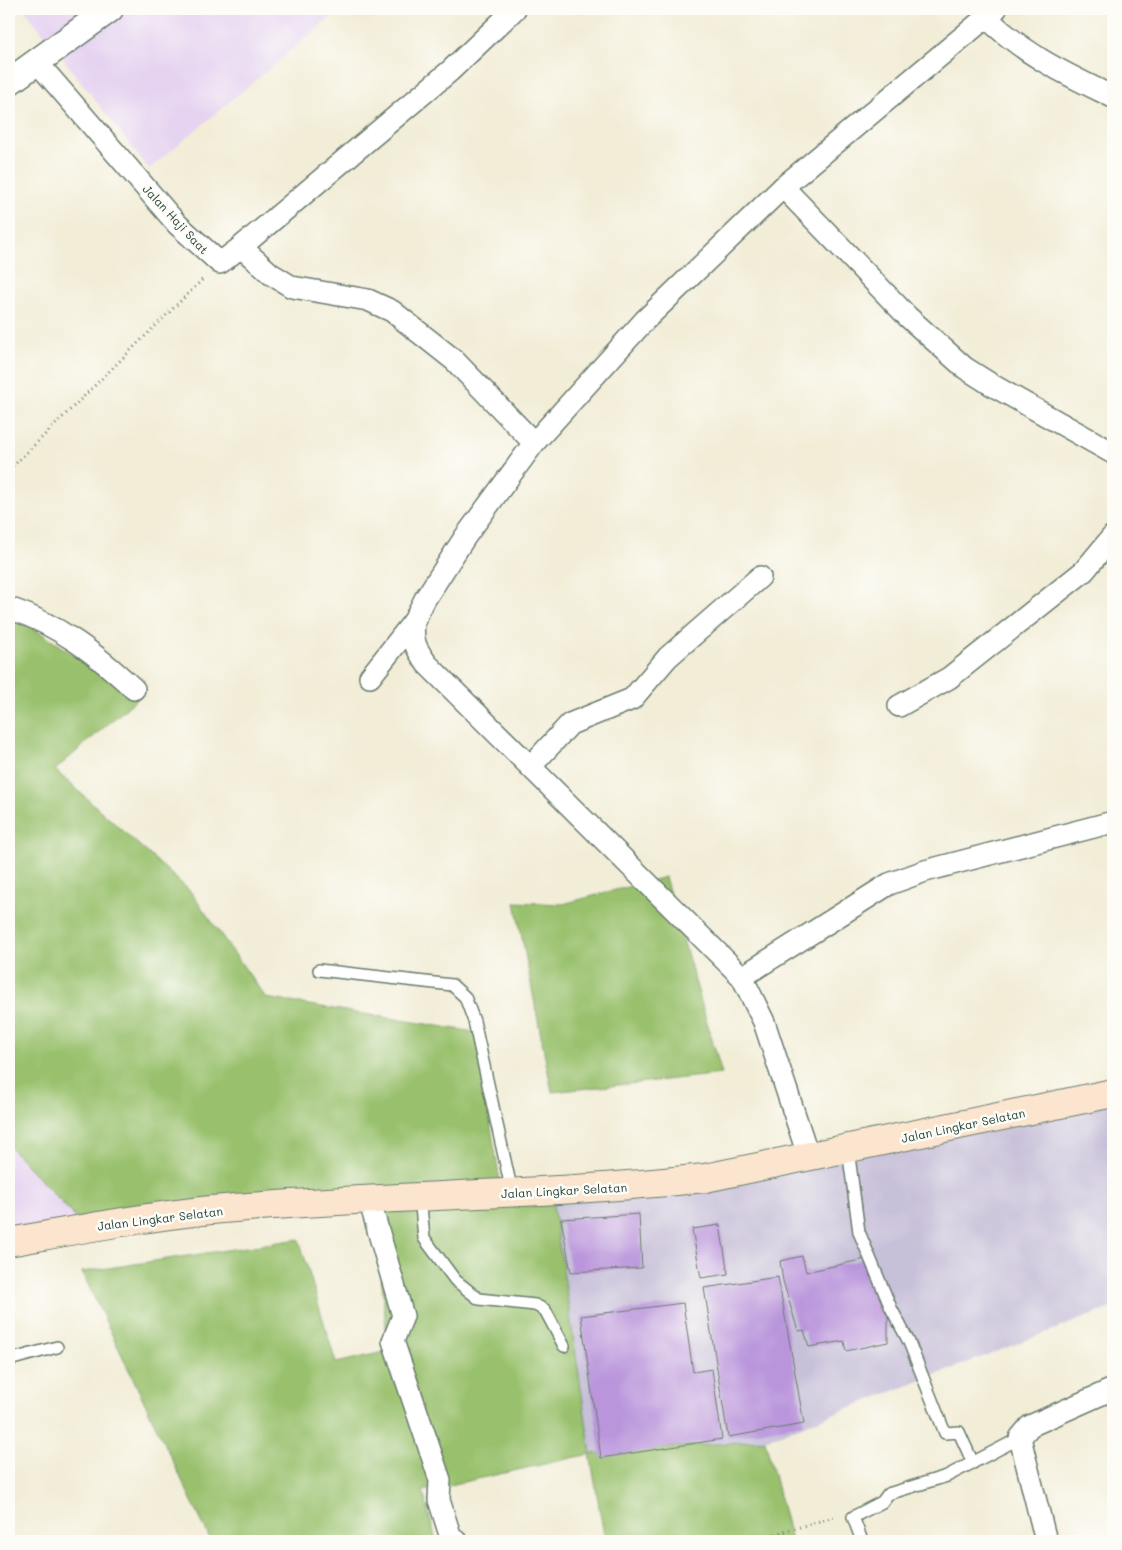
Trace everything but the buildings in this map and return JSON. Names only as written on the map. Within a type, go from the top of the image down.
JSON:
[{"type":"main road","name":"Jalan Lingkar Selatan","points":[[9,1242],[124,1220],[210,1210],[420,1196],[512,1193],[639,1185],[705,1178],[809,1158],[1113,1093]]},
{"type":"street","points":[[9,82],[110,9]]},
{"type":"street","name":"Jalan Haji Saat","points":[[36,61],[177,224],[220,263],[450,71],[515,9]]},
{"type":"street","points":[[370,677],[414,621],[425,599],[465,536],[534,442],[645,320],[783,187],[991,12],[1008,39],[1038,60],[1113,97]]},
{"type":"street","points":[[783,187],[908,317],[965,368],[1113,453]]},
{"type":"street","points":[[240,247],[271,274],[292,287],[368,300],[392,311],[454,360],[534,442]]},
{"type":"street","points":[[899,706],[949,678],[1084,571],[1113,536]]},
{"type":"street","points":[[531,766],[570,724],[632,699],[668,657],[760,577]]},
{"type":"street","points":[[9,608],[64,632],[110,666],[134,689]]},
{"type":"street","points":[[414,621],[412,639],[416,650],[427,664],[742,978],[764,1022],[809,1158]]},
{"type":"street","points":[[742,978],[889,884],[925,871],[1113,822]]},
{"type":"street","points":[[370,1199],[403,1316],[393,1341],[440,1480],[439,1500],[451,1538],[456,1541]]},
{"type":"street","points":[[1046,1541],[1020,1438],[1030,1426],[1113,1389]]},
{"type":"lane","points":[[319,970],[452,985],[465,997],[474,1021],[512,1193]]},
{"type":"lane","points":[[848,1149],[859,1232],[891,1308],[909,1342],[945,1433],[959,1432],[973,1463]]},
{"type":"lane","points":[[420,1196],[424,1238],[455,1280],[479,1299],[535,1305],[545,1310],[564,1346]]},
{"type":"lane","points":[[9,1360],[57,1346]]},
{"type":"lane","points":[[862,1541],[853,1517],[882,1502],[888,1494],[947,1476],[1020,1438]]},
{"type":"path","points":[[9,470],[220,263]]},
{"type":"path","points":[[751,1541],[846,1513],[853,1517]]},
{"type":"shaded area","points":[[24,9],[341,9],[149,169]]},
{"type":"shaded area","points":[[1113,1098],[1113,1307],[765,1440],[591,1454],[550,1185],[789,1171]]},
{"type":"shaded area","points":[[9,1146],[87,1230],[9,1250]]},
{"type":"green space","points":[[9,612],[138,698],[55,770],[190,891],[266,998],[475,1032],[501,1187],[550,1185],[591,1454],[765,1440],[791,1541],[682,1541],[679,1533],[653,1541],[605,1541],[590,1454],[423,1491],[436,1541],[211,1541],[82,1272],[299,1239],[336,1363],[388,1351],[375,1201],[87,1230],[9,1146]]},
{"type":"green space","points":[[665,877],[722,1074],[552,1092],[515,902],[563,904]]}]
